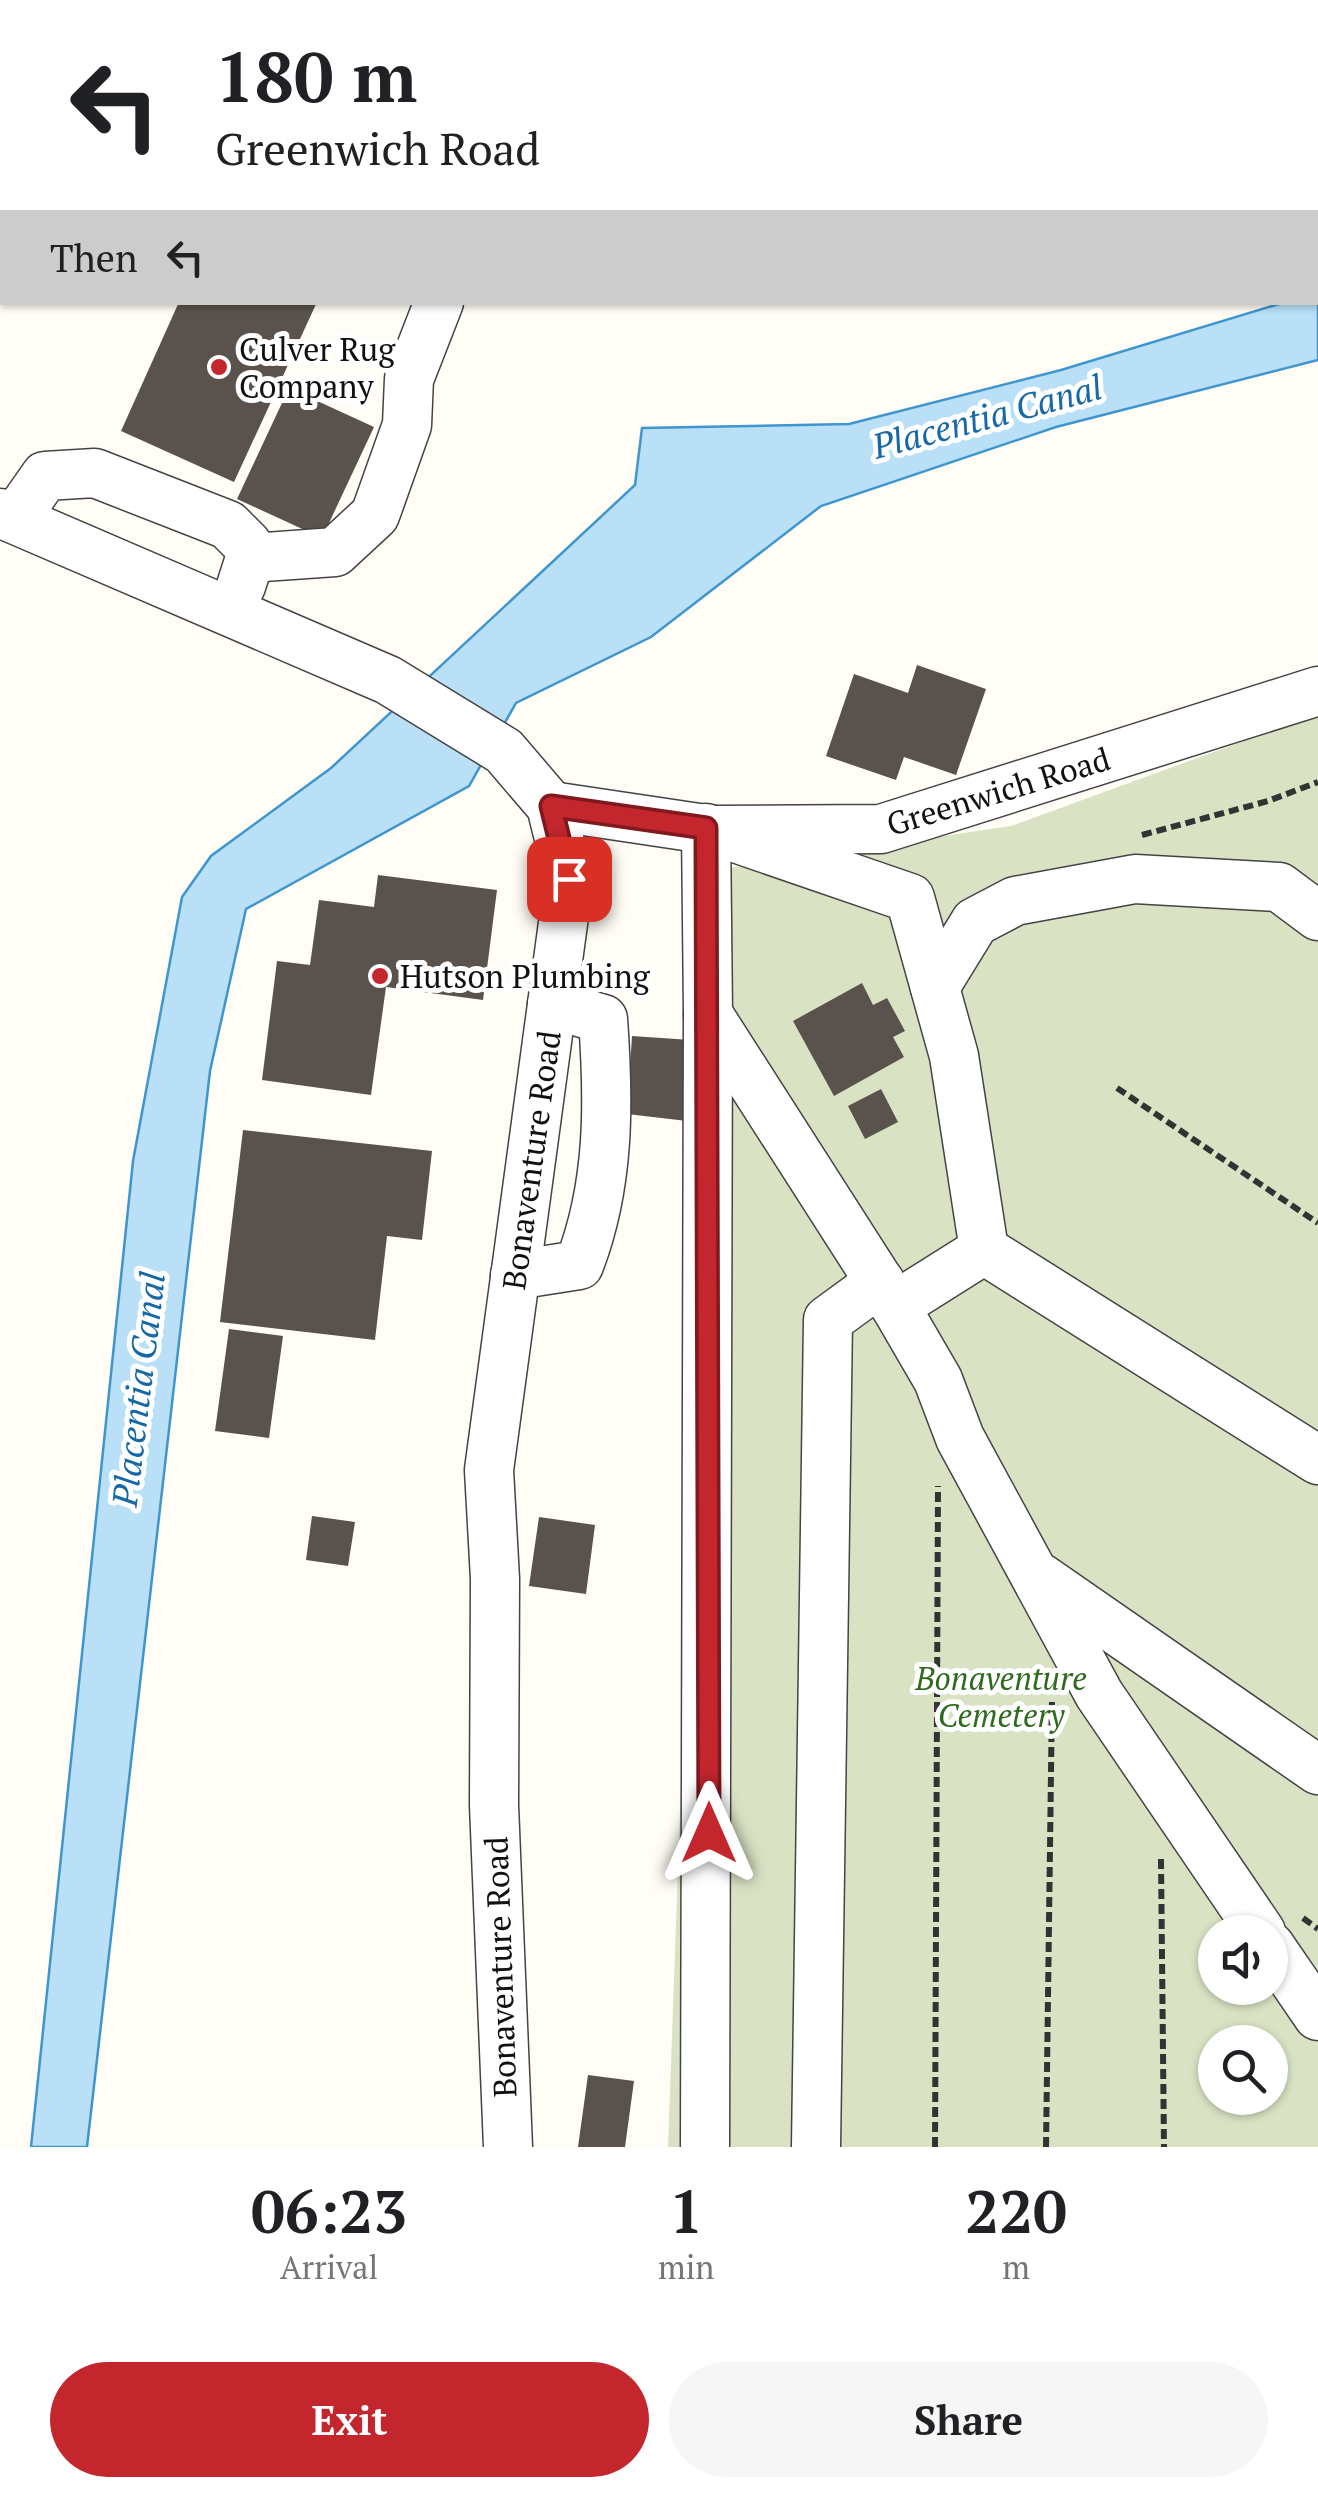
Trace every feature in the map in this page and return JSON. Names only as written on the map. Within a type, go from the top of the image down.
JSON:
[{"type":"street","points":[[250,558],[335,552],[375,514],[407,425],[410,380],[438,305]]},
{"type":"street","points":[[8,516],[46,476],[95,473],[228,526],[247,544],[250,558],[236,615]]},
{"type":"street","name":"Bonaventure Road","points":[[8,516],[388,680],[504,751],[551,806],[569,879],[489,1470],[495,1579],[494,1805],[508,2147]]},
{"type":"street","name":"Greenwich Road","points":[[551,806],[709,829],[881,829],[1318,691]]},
{"type":"street","points":[[705,2147],[709,829],[910,898],[954,1056],[984,1250],[1318,1460]]},
{"type":"street","points":[[935,987],[976,922],[1015,901],[1136,879],[1279,886],[1318,916]]},
{"type":"street","points":[[516,1275],[579,1264],[596,1221],[609,1106],[603,1019],[552,1004]]},
{"type":"street","points":[[708,1014],[888,1294],[938,1380],[960,1438],[1099,1694],[1249,1915]]},
{"type":"street","points":[[816,2147],[828,1320],[984,1250]]},
{"type":"street","points":[[1034,1573],[1318,1770]]},
{"type":"street","points":[[1288,1972],[1318,2016]]},
{"type":"path","points":[[1116,1088],[1318,1223]]},
{"type":"path","points":[[934,2147],[938,1478]]},
{"type":"path","points":[[1046,2147],[1052,1688]]},
{"type":"path","points":[[1160,1783],[1164,2147]]},
{"type":"green space","name":"Bonaventure Cemetery","points":[[1318,714],[1318,2147],[668,2147],[714,870],[1011,826]]},
{"type":"water","name":"Placentia Canal","points":[[1275,305],[1318,305],[1318,360],[1056,427],[821,506],[651,637],[516,703],[469,786],[246,909],[210,1071],[87,2147],[31,2147],[133,1161],[182,897],[211,856],[331,768],[635,485],[642,428],[849,424],[1061,370]]},
{"type":"building","name":"Culver Rug Company","points":[[178,305],[316,305],[234,482],[121,431]]},
{"type":"building","points":[[289,388],[374,427],[322,538],[237,499]]},
{"type":"building","points":[[917,665],[986,689],[956,775],[904,757],[896,780],[826,756],[854,674],[908,693]]},
{"type":"building","name":"Hutson Plumbing","points":[[378,875],[497,890],[483,1000],[386,987],[371,1095],[262,1080],[277,961],[310,965],[319,900],[374,907]]},
{"type":"building","points":[[862,983],[873,1005],[887,998],[905,1031],[893,1037],[904,1057],[834,1096],[793,1021]]},
{"type":"building","points":[[632,1036],[691,1040],[687,1121],[627,1114]]},
{"type":"building","points":[[881,1089],[898,1122],[865,1139],[848,1106]]},
{"type":"building","points":[[243,1130],[432,1151],[422,1240],[387,1236],[375,1340],[220,1322]]},
{"type":"building","points":[[229,1329],[283,1336],[269,1438],[215,1431]]},
{"type":"building","points":[[312,1516],[355,1522],[348,1566],[306,1560]]},
{"type":"building","points":[[539,1517],[595,1525],[586,1594],[529,1586]]},
{"type":"building","points":[[588,2075],[634,2081],[625,2147],[578,2147]]},
{"type":"place","name":"Culver Rug Company","points":[[219,367]]},
{"type":"place","name":"Hutson Plumbing","points":[[380,976]]},
{"type":"route","points":[[569,879],[551,806],[706,828],[709,1833]]}]
